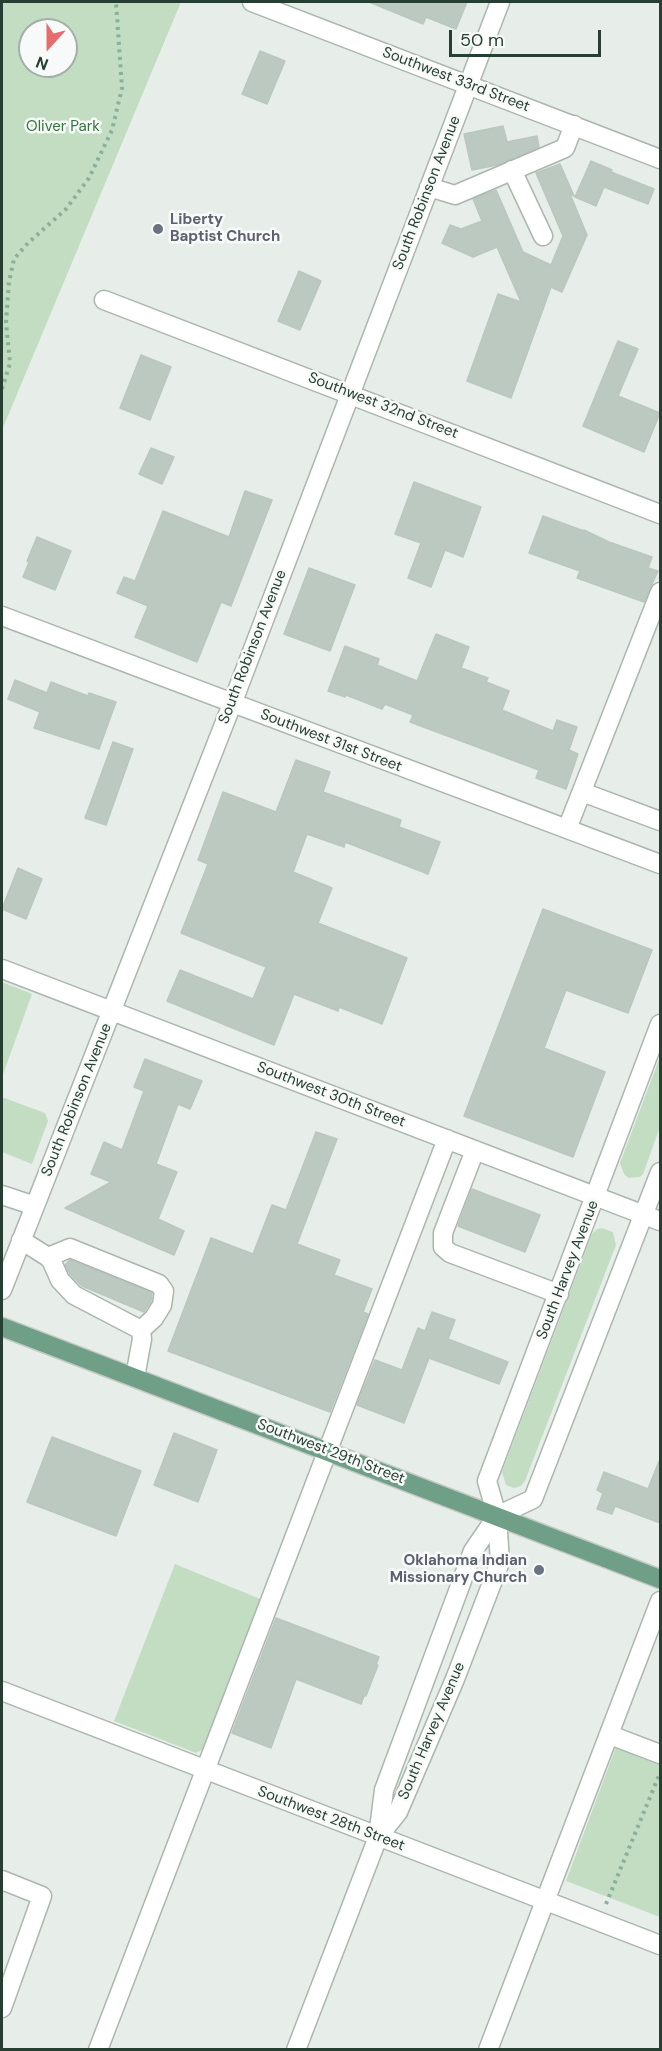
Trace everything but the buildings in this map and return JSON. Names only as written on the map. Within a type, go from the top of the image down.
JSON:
[{"type":"main road","name":"Southwest 29th Street","points":[[2,1327],[660,1579]]},
{"type":"street","name":"Southwest 33rd Street","points":[[252,2],[660,159]]},
{"type":"street","name":"South Robinson Avenue","points":[[2,1290],[232,704],[500,2]]},
{"type":"street","points":[[429,187],[455,195],[565,148],[574,125]]},
{"type":"street","points":[[512,170],[543,236]]},
{"type":"street","name":"Southwest 32nd Street","points":[[104,300],[660,514]]},
{"type":"street","points":[[567,829],[660,592]]},
{"type":"street","name":"Southwest 31st Street","points":[[2,615],[232,704],[660,864]]},
{"type":"street","points":[[582,792],[660,821]]},
{"type":"street","name":"Southwest 30th Street","points":[[2,969],[652,1217]]},
{"type":"street","name":"South Harvey Avenue","points":[[378,1837],[398,1812],[455,1678],[500,1562],[497,1516],[487,1481],[597,1196],[660,1024]]},
{"type":"street","points":[[98,2049],[447,1139]]},
{"type":"street","points":[[476,1150],[443,1233],[444,1247],[450,1253],[559,1294]]},
{"type":"street","points":[[497,1516],[533,1499],[652,1217],[660,1172]]},
{"type":"street","points":[[2,1195],[34,1206]]},
{"type":"street","points":[[21,1240],[48,1257],[60,1280],[74,1295],[141,1330]]},
{"type":"street","points":[[48,1257],[70,1248],[159,1284],[164,1292],[162,1305],[154,1318],[141,1330]]},
{"type":"street","points":[[135,1377],[142,1339],[141,1330]]},
{"type":"street","name":"South Harvey Avenue","points":[[296,2049],[378,1837],[384,1790],[473,1551],[497,1516]]},
{"type":"street","points":[[488,2049],[660,1601]]},
{"type":"street","name":"Southwest 28th Street","points":[[2,1691],[660,1945]]},
{"type":"street","points":[[610,1735],[660,1754]]},
{"type":"street","points":[[2,1880],[42,1896],[2,2008]]},
{"type":"path","points":[[2,389],[10,363],[6,322],[9,282],[14,259],[27,243],[66,209],[89,178],[112,130],[123,88],[116,2]]},
{"type":"path","points":[[598,1922],[660,1772]]},
{"type":"green space","name":"Oliver Park","points":[[2,2],[181,2],[2,430]]},
{"type":"green space","points":[[2,982],[32,994],[2,1077]]},
{"type":"green space","points":[[660,1057],[660,1127],[643,1174],[640,1177],[628,1178],[620,1163]]},
{"type":"green space","points":[[2,1097],[45,1113],[48,1121],[32,1164],[2,1152]]},
{"type":"green space","points":[[602,1228],[613,1232],[616,1245],[525,1481],[521,1486],[514,1488],[506,1485],[502,1472],[592,1234]]},
{"type":"green space","points":[[175,1564],[265,1601],[204,1749],[196,1753],[114,1721]]},
{"type":"green space","points":[[616,1747],[660,1764],[660,1917],[566,1881]]},
{"type":"place","name":"Liberty Baptist Church","points":[[158,229]]},
{"type":"place","name":"Oklahoma Indian Missionary Church","points":[[539,1570]]}]
